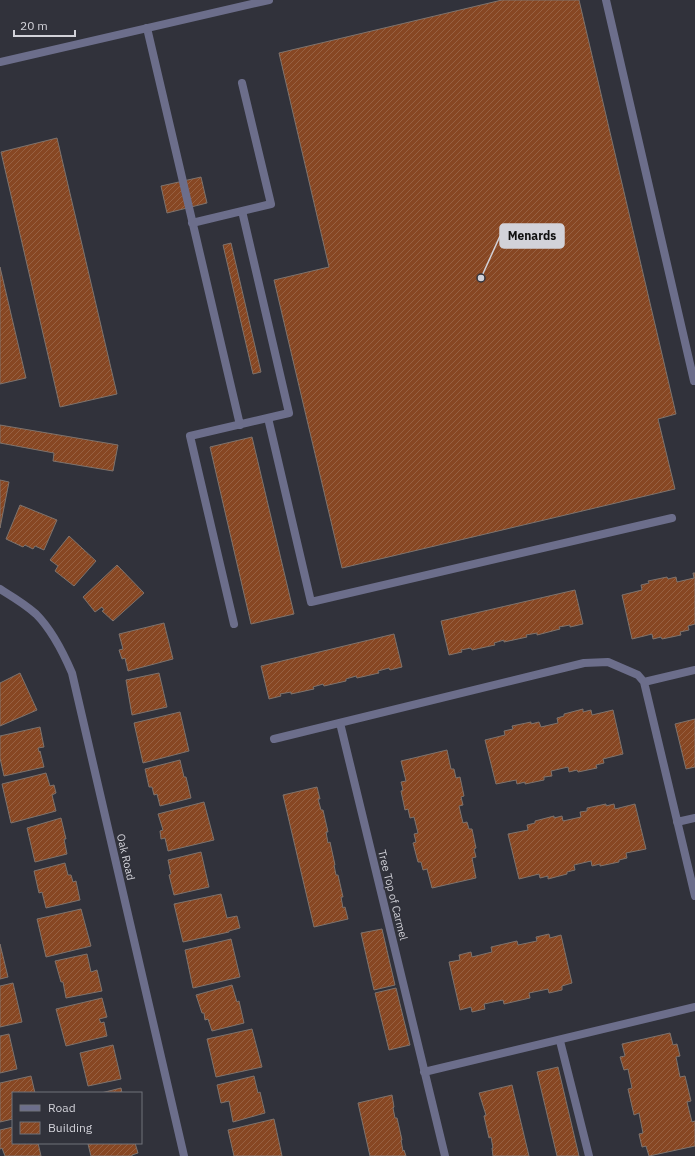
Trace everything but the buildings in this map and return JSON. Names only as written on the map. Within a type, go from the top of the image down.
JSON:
[{"type":"street","points":[[0,62],[269,0]]},
{"type":"street","points":[[606,0],[694,382]]},
{"type":"street","points":[[147,28],[240,425]]},
{"type":"street","points":[[192,223],[271,204],[242,83]]},
{"type":"street","points":[[234,624],[190,436],[289,413],[242,211]]},
{"type":"street","points":[[268,418],[311,602],[672,518]]},
{"type":"street","name":"Oak Road","points":[[0,589],[19,600],[37,614],[53,635],[72,672],[184,1156]]},
{"type":"street","points":[[274,739],[584,663],[608,662],[638,676],[644,682],[695,896]]},
{"type":"street","points":[[644,682],[695,670]]},
{"type":"street","name":"Tree Top of Carmel","points":[[340,723],[444,1156]]},
{"type":"street","points":[[677,822],[695,818]]},
{"type":"street","points":[[424,1072],[560,1041],[695,1007]]},
{"type":"street","points":[[560,1041],[589,1156]]},
{"type":"place","name":"Menards","points":[[481,278]]}]
